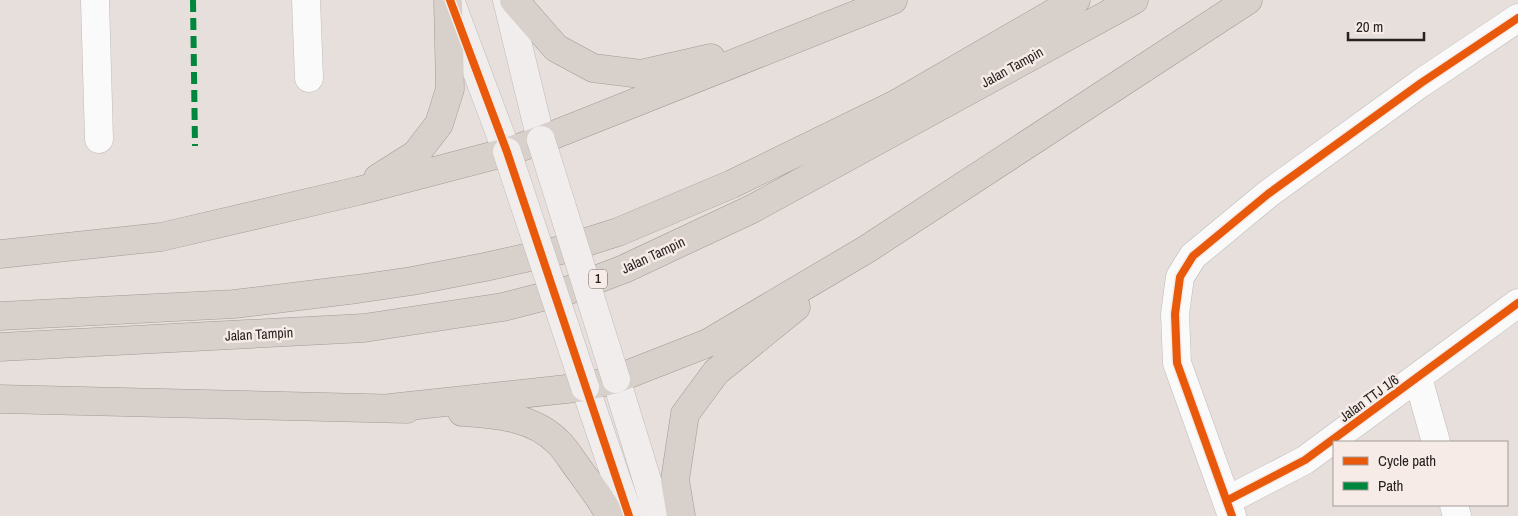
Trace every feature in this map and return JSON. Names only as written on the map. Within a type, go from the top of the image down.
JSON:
[{"type":"highway","points":[[358,191],[416,154],[439,124],[450,89],[449,0]]},
{"type":"highway","points":[[514,0],[556,48],[594,68],[641,74],[795,40]]},
{"type":"highway","points":[[0,254],[161,237],[358,191],[507,152],[894,0]]},
{"type":"highway","name":"Jalan Tampin","points":[[0,316],[234,304],[357,290],[485,267],[561,250],[618,232],[732,184],[896,104],[1076,0]]},
{"type":"highway","name":"Jalan Tampin","points":[[0,347],[364,328],[503,307],[569,290],[624,269],[752,209],[1134,0]]},
{"type":"highway","points":[[390,408],[585,387],[616,379],[708,343],[867,249],[1248,0]]},
{"type":"highway","points":[[681,516],[675,480],[685,414],[716,372],[867,249]]},
{"type":"highway","points":[[0,399],[390,408],[490,414],[517,418],[538,427],[559,443],[604,504],[610,516]]},
{"type":"street","points":[[95,0],[99,139]]},
{"type":"street","points":[[306,0],[309,78]]},
{"type":"street","points":[[449,0],[507,152],[629,516]]},
{"type":"street","points":[[507,0],[541,140],[658,516]]},
{"type":"street","points":[[1230,508],[1177,363],[1175,314],[1180,277],[1193,256],[1268,194],[1421,83],[1518,18]]},
{"type":"street","name":"Jalan TTJ 1/6","points":[[1230,508],[1305,460],[1518,303]]},
{"type":"street","points":[[1418,378],[1436,441]]},
{"type":"marked path","points":[[193,0],[195,146]]},
{"type":"cycle path","points":[[450,0],[507,152],[629,516]]},
{"type":"cycle path","points":[[1232,516],[1177,363],[1175,314],[1180,277],[1193,256],[1268,194],[1421,83],[1518,18]]},
{"type":"cycle path","points":[[1228,500],[1305,460],[1518,303]]}]
